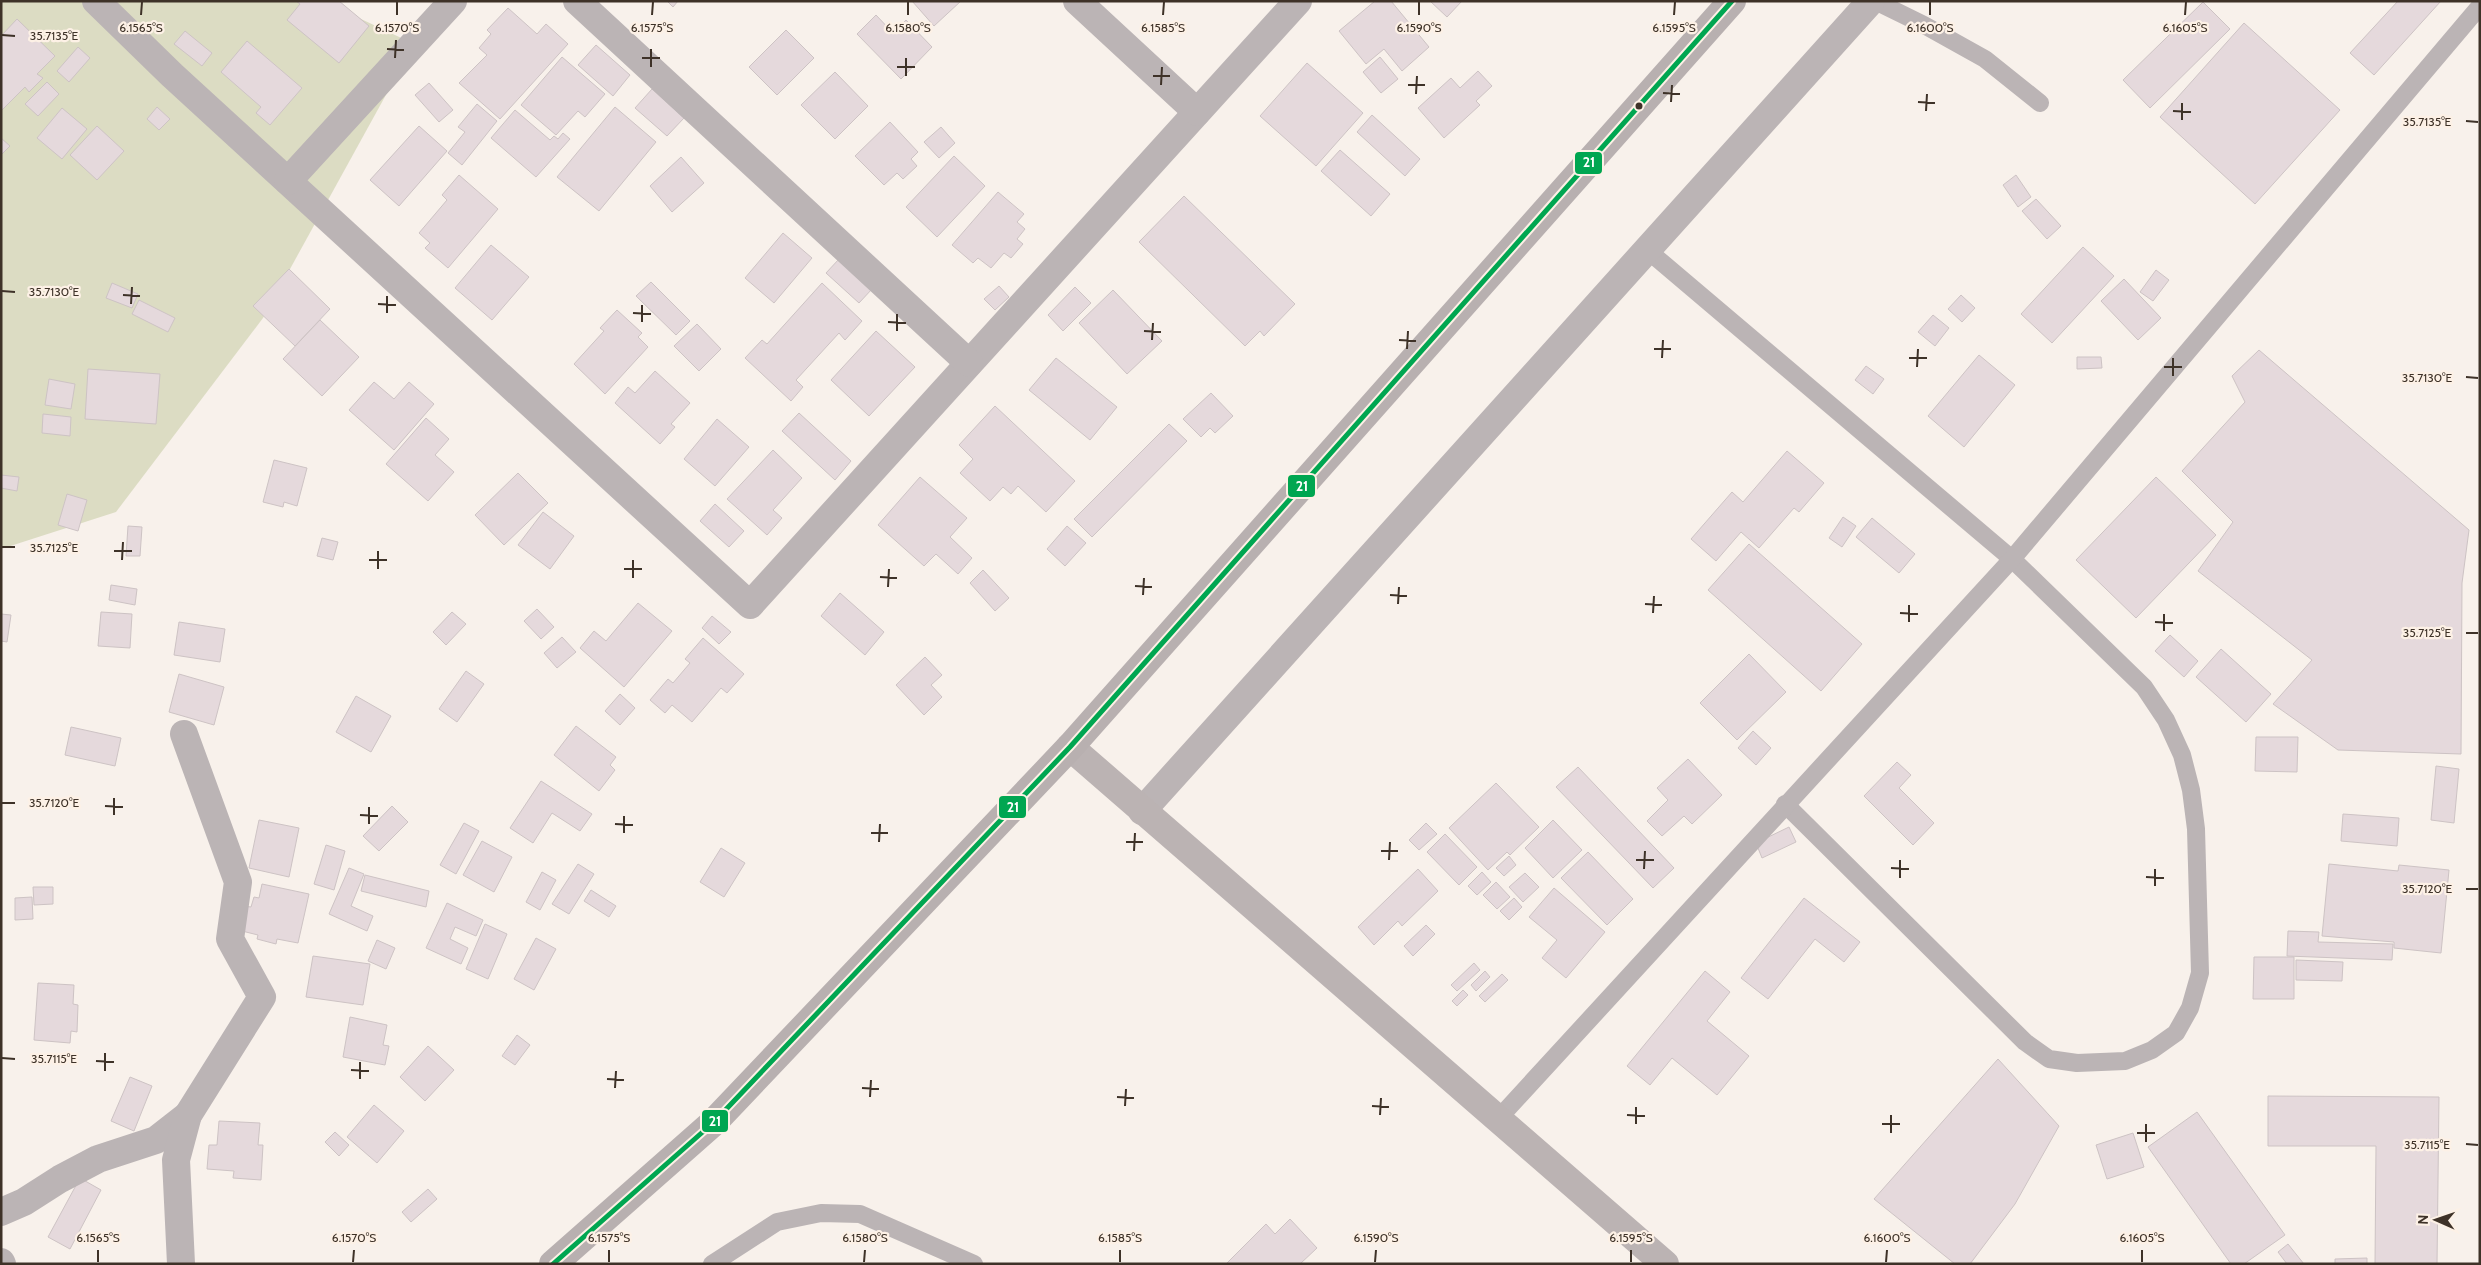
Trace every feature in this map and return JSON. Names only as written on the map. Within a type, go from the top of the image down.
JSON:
[{"type":"highway","points":[[553,1264],[714,1122],[1070,747],[1732,1]]},
{"type":"street","points":[[96,1],[172,75],[750,605],[1298,1]]},
{"type":"street","points":[[288,182],[453,1]]},
{"type":"street","points":[[577,1],[969,363]]},
{"type":"street","points":[[1077,1],[1197,112]]},
{"type":"street","points":[[1142,811],[1646,249],[1873,1]]},
{"type":"street","points":[[181,1264],[176,1160],[188,1115],[262,997],[230,939],[238,882],[184,734]]},
{"type":"street","points":[[1070,747],[1665,1264]]},
{"type":"street","points":[[1,1212],[24,1202],[60,1179],[98,1159],[156,1140],[188,1115]]},
{"type":"lane","points":[[1873,1],[1924,25],[1986,59],[2040,103]]},
{"type":"lane","points":[[1498,1119],[1785,804],[2012,559],[2480,6]]},
{"type":"lane","points":[[1646,249],[2012,559],[2144,687],[2166,720],[2182,755],[2191,790],[2196,829],[2200,973],[2190,1008],[2176,1033],[2152,1050],[2125,1061],[2077,1063],[2049,1059],[2025,1042],[1785,804]]},
{"type":"lane","points":[[712,1264],[777,1222],[821,1213],[860,1214],[974,1264]]},
{"type":"green space","points":[[1,1],[323,1],[414,44],[263,318],[116,512],[1,549]]},
{"type":"building","points":[[296,1],[339,1],[369,26],[339,63],[287,20],[300,4]]},
{"type":"building","points":[[667,1],[678,1],[673,7]]},
{"type":"building","points":[[912,1],[961,1],[934,26]]},
{"type":"building","points":[[1375,1],[1391,1],[1429,47],[1402,71],[1384,49],[1366,64],[1339,31]]},
{"type":"building","points":[[1430,1],[1462,1],[1447,17]]},
{"type":"building","points":[[2398,1],[2441,1],[2374,75],[2350,53]]},
{"type":"building","points":[[2203,2],[2230,29],[2150,108],[2123,80]]},
{"type":"building","points":[[508,8],[537,34],[546,24],[568,44],[500,119],[459,83],[487,55],[479,48],[491,34],[487,30]]},
{"type":"building","points":[[876,15],[893,33],[906,20],[932,47],[901,79],[857,34]]},
{"type":"building","points":[[17,19],[55,56],[37,74],[43,78],[29,92],[25,87],[1,111],[1,36]]},
{"type":"building","points":[[2244,23],[2340,110],[2255,204],[2160,117]]},
{"type":"building","points":[[786,30],[814,58],[777,95],[749,67]]},
{"type":"building","points":[[185,31],[212,53],[202,66],[174,44]]},
{"type":"building","points":[[247,41],[302,88],[270,125],[256,113],[261,107],[221,72]]},
{"type":"building","points":[[596,45],[630,75],[613,96],[578,65]]},
{"type":"building","points":[[78,47],[90,58],[69,82],[57,71]]},
{"type":"building","points":[[562,57],[605,94],[585,117],[578,111],[556,135],[521,105]]},
{"type":"building","points":[[1380,57],[1398,79],[1381,93],[1363,72]]},
{"type":"building","points":[[1307,63],[1363,113],[1316,166],[1260,116]]},
{"type":"building","points":[[1478,71],[1492,86],[1476,101],[1480,105],[1444,138],[1418,108],[1451,78],[1460,88]]},
{"type":"building","points":[[835,72],[868,106],[835,139],[801,105]]},
{"type":"building","points":[[47,82],[59,94],[38,116],[25,104]]},
{"type":"building","points":[[429,83],[453,110],[439,122],[415,95]]},
{"type":"building","points":[[652,89],[684,118],[667,136],[635,108]]},
{"type":"building","points":[[477,104],[497,121],[462,165],[448,153],[465,132],[458,127]]},
{"type":"building","points":[[157,107],[170,119],[159,130],[147,119]]},
{"type":"building","points":[[615,107],[656,142],[599,211],[557,177]]},
{"type":"building","points":[[62,108],[87,129],[62,159],[37,138]]},
{"type":"building","points":[[515,110],[550,140],[554,136],[558,139],[563,133],[570,139],[536,177],[491,138]]},
{"type":"building","points":[[1372,115],[1420,159],[1405,176],[1357,132]]},
{"type":"building","points":[[890,122],[918,152],[911,159],[917,166],[903,179],[897,173],[884,185],[855,156]]},
{"type":"building","points":[[97,126],[124,151],[97,180],[70,155]]},
{"type":"building","points":[[419,126],[447,151],[399,206],[370,180]]},
{"type":"building","points":[[941,127],[955,143],[939,158],[924,142]]},
{"type":"building","points":[[1,138],[10,146],[1,155]]},
{"type":"building","points":[[1340,150],[1390,194],[1371,216],[1321,171]]},
{"type":"building","points":[[954,156],[985,186],[937,237],[906,207]]},
{"type":"building","points":[[681,157],[704,183],[672,212],[650,186]]},
{"type":"building","points":[[459,175],[498,209],[448,268],[425,248],[430,243],[419,233],[447,200],[442,195]]},
{"type":"building","points":[[2016,175],[2031,197],[2018,207],[2003,185]]},
{"type":"building","points":[[998,192],[1024,214],[1017,222],[1025,229],[1017,239],[1023,244],[1011,258],[1004,253],[991,268],[978,258],[973,263],[952,245]]},
{"type":"building","points":[[1184,196],[1295,304],[1264,336],[1260,331],[1245,346],[1139,242]]},
{"type":"building","points":[[2036,199],[2061,226],[2047,239],[2022,211]]},
{"type":"building","points":[[783,233],[812,258],[774,303],[745,278]]},
{"type":"building","points":[[491,245],[529,277],[492,320],[455,288]]},
{"type":"building","points":[[2083,247],[2114,276],[2052,343],[2021,314]]},
{"type":"building","points":[[839,259],[872,289],[859,303],[826,273]]},
{"type":"building","points":[[289,269],[330,309],[295,346],[253,306]]},
{"type":"building","points":[[2156,270],[2169,280],[2153,301],[2140,292]]},
{"type":"building","points":[[2124,279],[2161,318],[2138,340],[2101,301]]},
{"type":"building","points":[[651,282],[690,321],[676,335],[636,296]]},
{"type":"building","points":[[112,283],[138,294],[132,308],[106,298]]},
{"type":"building","points":[[822,283],[862,321],[845,340],[839,333],[796,380],[803,387],[791,401],[745,358],[762,340],[767,344]]},
{"type":"building","points":[[999,286],[1009,297],[995,310],[984,299]]},
{"type":"building","points":[[1075,287],[1091,303],[1063,331],[1048,315]]},
{"type":"building","points":[[1113,290],[1162,341],[1127,374],[1079,323]]},
{"type":"building","points":[[1961,295],[1975,308],[1962,322],[1948,309]]},
{"type":"building","points":[[139,300],[175,318],[168,332],[132,314]]},
{"type":"building","points":[[617,310],[642,333],[638,337],[648,347],[605,394],[574,364],[604,331],[600,328]]},
{"type":"building","points":[[1933,315],[1949,328],[1935,346],[1918,332]]},
{"type":"building","points":[[320,320],[359,357],[322,396],[283,359]]},
{"type":"building","points":[[697,324],[721,349],[699,371],[674,346]]},
{"type":"building","points":[[876,331],[915,367],[869,416],[831,380]]},
{"type":"building","points":[[2259,350],[2469,530],[2462,583],[2461,754],[2338,750],[2273,704],[2312,660],[2198,571],[2233,522],[2182,471],[2245,402],[2232,376]]},
{"type":"building","points":[[1979,355],[2015,385],[1964,447],[1928,416]]},
{"type":"building","points":[[2077,357],[2101,357],[2102,368],[2077,369]]},
{"type":"building","points":[[1056,358],[1117,407],[1090,440],[1029,390]]},
{"type":"building","points":[[1866,366],[1884,379],[1873,394],[1855,380]]},
{"type":"building","points":[[88,369],[160,374],[156,424],[85,419]]},
{"type":"building","points":[[655,371],[690,403],[671,424],[675,427],[660,444],[615,403],[628,387],[635,393]]},
{"type":"building","points":[[49,379],[75,384],[71,409],[45,405]]},
{"type":"building","points":[[374,382],[394,399],[409,382],[434,404],[394,450],[349,410]]},
{"type":"building","points":[[1211,393],[1233,416],[1215,433],[1210,428],[1201,437],[1183,419]]},
{"type":"building","points":[[995,406],[1075,481],[1046,512],[1018,486],[1011,494],[1003,487],[990,501],[960,473],[973,459],[959,445]]},
{"type":"building","points":[[799,413],[851,461],[835,480],[782,431]]},
{"type":"building","points":[[43,414],[71,417],[70,436],[42,433]]},
{"type":"building","points":[[426,418],[449,439],[435,455],[454,472],[428,501],[386,464]]},
{"type":"building","points":[[717,419],[749,447],[715,486],[684,459]]},
{"type":"building","points":[[1169,424],[1187,441],[1092,537],[1074,519]]},
{"type":"building","points":[[773,450],[802,478],[773,510],[782,518],[767,535],[727,499]]},
{"type":"building","points":[[1787,451],[1824,483],[1799,512],[1794,508],[1759,548],[1741,532],[1716,561],[1691,539],[1732,492],[1743,502]]},
{"type":"building","points":[[274,460],[307,468],[297,506],[284,502],[283,507],[263,502]]},
{"type":"building","points":[[518,473],[548,503],[504,545],[475,515]]},
{"type":"building","points":[[1,475],[19,477],[17,491],[1,488]]},
{"type":"building","points":[[920,477],[967,518],[950,537],[972,558],[958,574],[936,554],[924,566],[878,525]]},
{"type":"building","points":[[2156,477],[2216,535],[2136,618],[2076,560]]},
{"type":"building","points":[[67,494],[87,500],[78,531],[58,525]]},
{"type":"building","points":[[715,504],[744,531],[729,547],[700,521]]},
{"type":"building","points":[[543,512],[574,536],[550,569],[518,545]]},
{"type":"building","points":[[1843,517],[1856,526],[1842,547],[1829,538]]},
{"type":"building","points":[[1872,518],[1915,554],[1899,573],[1856,537]]},
{"type":"building","points":[[128,526],[142,527],[140,556],[126,556]]},
{"type":"building","points":[[1067,526],[1086,543],[1065,566],[1047,549]]},
{"type":"building","points":[[322,538],[338,542],[333,560],[317,556]]},
{"type":"building","points":[[1749,544],[1862,644],[1821,691],[1708,590]]},
{"type":"building","points":[[983,570],[1009,598],[995,611],[970,583]]},
{"type":"building","points":[[111,585],[137,589],[135,605],[109,600]]},
{"type":"building","points":[[840,593],[884,632],[865,655],[821,616]]},
{"type":"building","points":[[638,603],[672,631],[624,687],[580,648],[594,631],[606,641]]},
{"type":"building","points":[[537,609],[554,627],[541,639],[524,621]]},
{"type":"building","points":[[101,612],[132,614],[130,648],[98,646]]},
{"type":"building","points":[[452,612],[466,624],[446,645],[433,632]]},
{"type":"building","points":[[1,614],[11,615],[7,642],[1,641]]},
{"type":"building","points":[[712,616],[731,632],[719,644],[702,628]]},
{"type":"building","points":[[179,622],[225,629],[220,662],[174,655]]},
{"type":"building","points":[[2170,635],[2198,661],[2184,677],[2155,651]]},
{"type":"building","points":[[562,637],[576,652],[557,668],[544,653]]},
{"type":"building","points":[[703,638],[744,674],[727,693],[721,688],[692,722],[672,705],[665,713],[650,700],[668,679],[673,683],[690,663],[685,659]]},
{"type":"building","points":[[2221,649],[2271,694],[2246,722],[2196,677]]},
{"type":"building","points":[[1749,654],[1786,692],[1737,740],[1700,703]]},
{"type":"building","points":[[925,657],[942,675],[931,685],[942,697],[924,715],[896,685]]},
{"type":"building","points":[[466,671],[484,684],[457,722],[439,709]]},
{"type":"building","points":[[179,674],[224,687],[214,725],[169,712]]},
{"type":"building","points":[[620,694],[635,708],[620,725],[605,711]]},
{"type":"building","points":[[356,696],[391,716],[371,752],[336,732]]},
{"type":"building","points":[[576,726],[616,757],[610,765],[615,770],[599,791],[554,755]]},
{"type":"building","points":[[71,727],[121,738],[115,766],[65,755]]},
{"type":"building","points":[[1753,731],[1771,748],[1756,765],[1738,748]]},
{"type":"building","points":[[2256,737],[2298,737],[2297,772],[2255,771]]},
{"type":"building","points":[[1688,759],[1722,795],[1692,824],[1684,816],[1662,836],[1647,821],[1668,800],[1657,788]]},
{"type":"building","points":[[1897,762],[1911,775],[1899,788],[1934,823],[1913,845],[1864,796]]},
{"type":"building","points":[[2436,766],[2459,769],[2454,823],[2431,820]]},
{"type":"building","points":[[1578,767],[1674,868],[1653,888],[1556,787]]},
{"type":"building","points":[[541,781],[592,814],[580,831],[552,813],[533,843],[510,828]]},
{"type":"building","points":[[1496,783],[1539,827],[1510,855],[1507,852],[1488,870],[1449,828]]},
{"type":"building","points":[[392,806],[408,822],[379,851],[363,836]]},
{"type":"building","points":[[2343,814],[2399,818],[2397,846],[2341,841]]},
{"type":"building","points":[[259,820],[299,828],[289,877],[249,868]]},
{"type":"building","points":[[1553,820],[1582,850],[1553,878],[1525,848]]},
{"type":"building","points":[[464,823],[479,831],[456,874],[440,865]]},
{"type":"building","points":[[1426,823],[1437,834],[1419,850],[1409,840]]},
{"type":"building","points":[[1789,827],[1796,842],[1762,858],[1756,843]]},
{"type":"building","points":[[1445,834],[1477,867],[1459,885],[1427,852]]},
{"type":"building","points":[[482,841],[512,857],[494,892],[463,875]]},
{"type":"building","points":[[326,845],[345,851],[334,890],[314,884]]},
{"type":"building","points":[[721,848],[745,863],[724,897],[700,882]]},
{"type":"building","points":[[1588,852],[1633,899],[1607,925],[1561,878]]},
{"type":"building","points":[[1509,856],[1516,865],[1504,876],[1496,868]]},
{"type":"building","points":[[578,864],[594,874],[569,914],[552,904]]},
{"type":"building","points":[[2329,864],[2398,871],[2399,865],[2449,870],[2441,953],[2394,948],[2394,942],[2322,936]]},
{"type":"building","points":[[349,868],[364,874],[351,906],[373,916],[367,931],[329,914]]},
{"type":"building","points":[[1418,869],[1438,891],[1402,926],[1398,921],[1374,945],[1358,927]]},
{"type":"building","points":[[542,872],[556,880],[540,910],[526,902]]},
{"type":"building","points":[[1482,872],[1491,882],[1477,895],[1468,886]]},
{"type":"building","points":[[1525,873],[1539,887],[1523,902],[1509,887]]},
{"type":"building","points":[[365,875],[429,891],[426,907],[361,891]]},
{"type":"building","points":[[1496,882],[1510,897],[1497,909],[1483,895]]},
{"type":"building","points":[[262,884],[309,894],[298,943],[277,939],[276,944],[257,939],[258,935],[238,930],[243,906],[251,907],[254,897],[259,898]]},
{"type":"building","points":[[33,887],[53,887],[53,904],[34,905]]},
{"type":"building","points":[[1554,888],[1605,932],[1566,978],[1542,958],[1557,940],[1529,917]]},
{"type":"building","points":[[591,890],[616,906],[609,917],[584,901]]},
{"type":"building","points":[[32,897],[33,919],[15,920],[15,898]]},
{"type":"building","points":[[1514,898],[1522,907],[1509,920],[1500,911]]},
{"type":"building","points":[[1804,898],[1860,942],[1844,962],[1815,939],[1768,999],[1741,978]]},
{"type":"building","points":[[447,903],[483,920],[476,936],[455,927],[450,939],[468,948],[461,964],[426,948]]},
{"type":"building","points":[[485,924],[507,934],[488,979],[466,969]]},
{"type":"building","points":[[1426,925],[1435,934],[1413,956],[1404,946]]},
{"type":"building","points":[[2288,931],[2319,932],[2318,942],[2393,944],[2392,960],[2287,956]]},
{"type":"building","points":[[536,938],[556,949],[534,990],[514,979]]},
{"type":"building","points":[[377,940],[395,948],[386,969],[368,961]]},
{"type":"building","points":[[313,956],[370,964],[363,1005],[306,997]]},
{"type":"building","points":[[2254,957],[2294,957],[2294,999],[2253,999]]},
{"type":"building","points":[[2296,960],[2343,962],[2342,981],[2296,980]]},
{"type":"building","points":[[1474,963],[1480,970],[1457,991],[1451,985]]},
{"type":"building","points":[[1485,971],[1490,977],[1476,991],[1471,985]]},
{"type":"building","points":[[1705,971],[1730,992],[1707,1021],[1749,1056],[1717,1095],[1672,1058],[1650,1085],[1627,1066]]},
{"type":"building","points":[[1502,974],[1508,980],[1485,1002],[1479,996]]},
{"type":"building","points":[[38,983],[74,985],[73,1004],[78,1005],[77,1032],[71,1031],[70,1043],[34,1040]]},
{"type":"building","points":[[1463,990],[1468,995],[1457,1006],[1452,1001]]},
{"type":"building","points":[[350,1017],[387,1025],[383,1045],[389,1046],[385,1065],[343,1057]]},
{"type":"building","points":[[517,1035],[530,1045],[515,1065],[502,1056]]},
{"type":"building","points":[[428,1046],[454,1070],[425,1101],[400,1077]]},
{"type":"building","points":[[1998,1059],[2059,1126],[2015,1204],[1970,1264],[1955,1264],[1874,1199]]},
{"type":"building","points":[[130,1077],[152,1086],[134,1131],[111,1121]]},
{"type":"building","points":[[2268,1096],[2439,1097],[2437,1264],[2375,1264],[2376,1146],[2268,1146]]},
{"type":"building","points":[[374,1105],[404,1131],[377,1163],[347,1137]]},
{"type":"building","points":[[2197,1112],[2285,1235],[2244,1264],[2231,1264],[2148,1147]]},
{"type":"building","points":[[219,1121],[260,1123],[258,1145],[263,1145],[261,1180],[233,1178],[234,1171],[207,1169],[209,1145],[217,1145]]},
{"type":"building","points":[[335,1132],[349,1145],[339,1156],[325,1142]]},
{"type":"building","points":[[2133,1133],[2144,1167],[2107,1179],[2096,1145]]},
{"type":"building","points":[[80,1178],[101,1190],[70,1249],[48,1237]]},
{"type":"building","points":[[428,1189],[437,1199],[411,1222],[402,1212]]},
{"type":"building","points":[[1290,1219],[1317,1248],[1300,1264],[1226,1264],[1266,1224],[1275,1234]]},
{"type":"building","points":[[2288,1244],[2304,1264],[2287,1264],[2278,1252]]},
{"type":"building","points":[[2367,1258],[2367,1264],[2335,1264],[2335,1259]]},
{"type":"transit line","name":"21","points":[[553,1264],[714,1122],[1070,747],[1732,1]]}]
